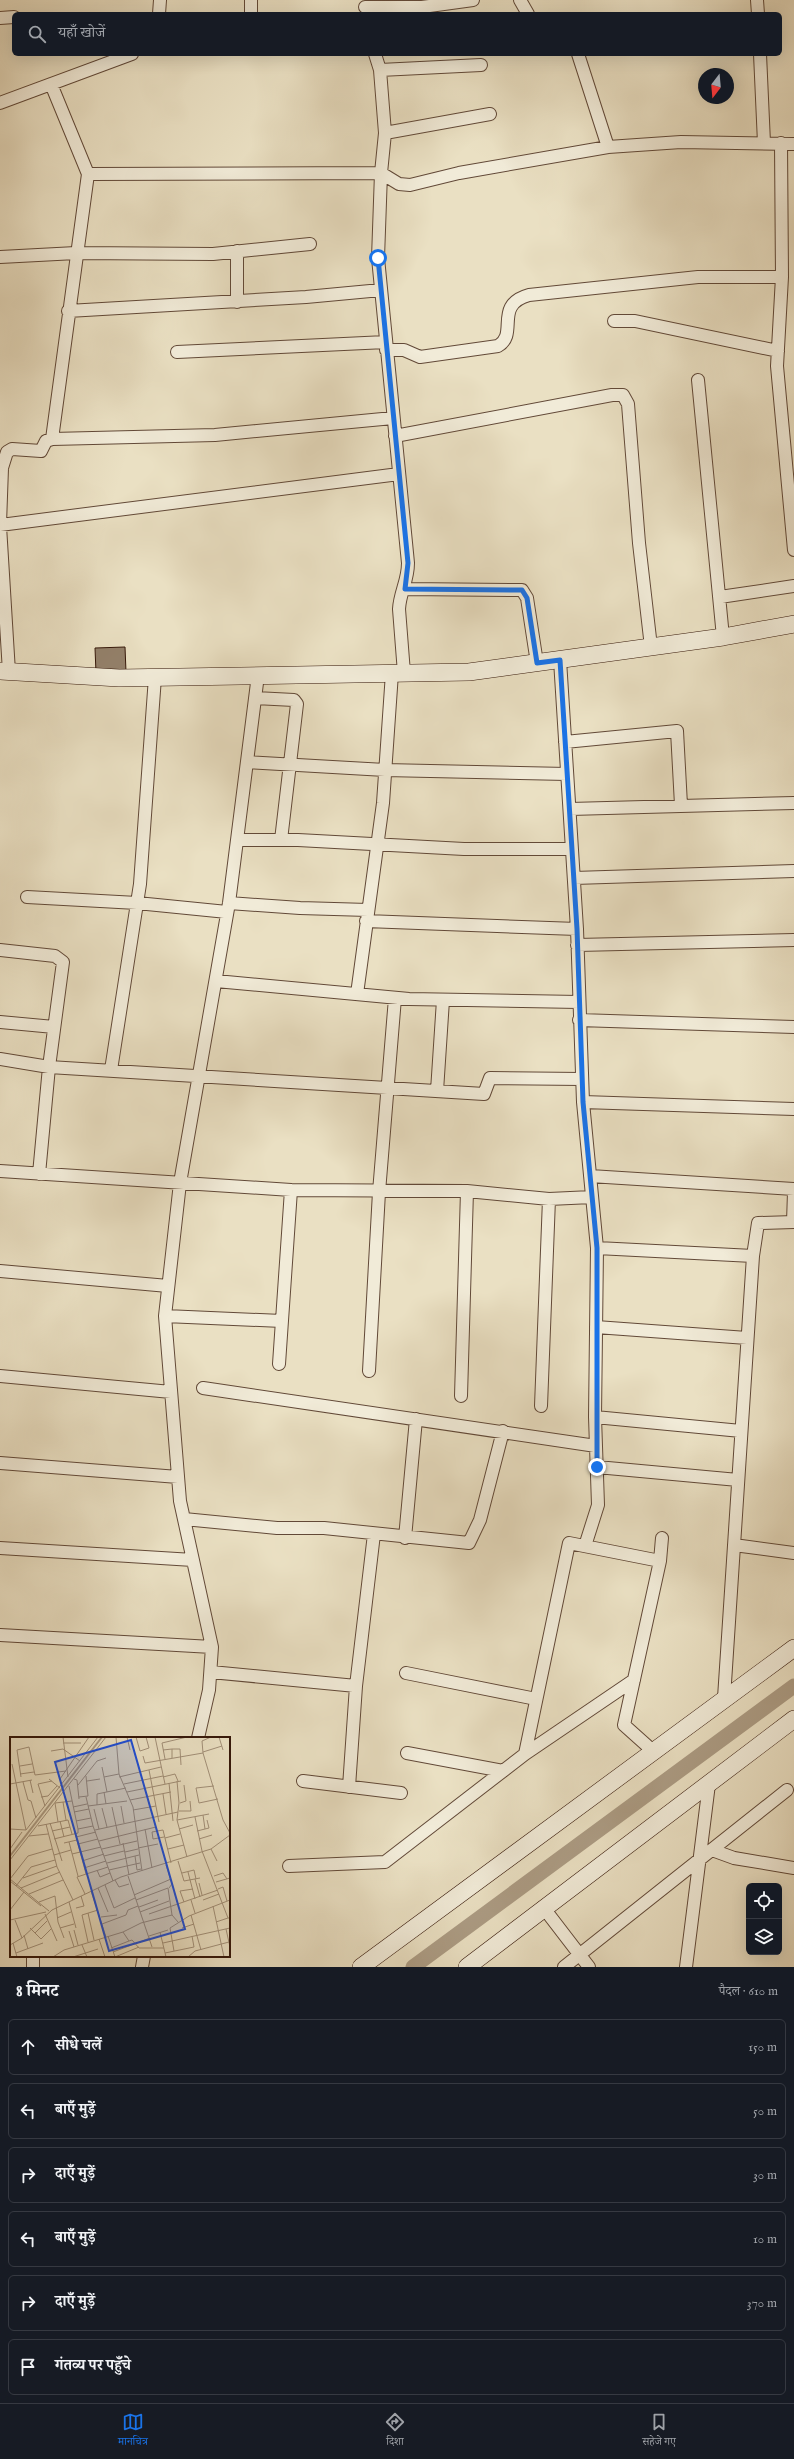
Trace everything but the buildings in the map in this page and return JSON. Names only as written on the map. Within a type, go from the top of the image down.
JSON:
[{"type":"street","points":[[159,12],[160,0]]},
{"type":"street","points":[[251,0],[251,12]]},
{"type":"street","points":[[365,7],[422,8],[473,0]]},
{"type":"street","points":[[520,0],[527,12]]},
{"type":"street","points":[[757,0],[758,12]]},
{"type":"street","points":[[0,18],[12,17]]},
{"type":"street","points":[[0,103],[127,56]]},
{"type":"street","points":[[357,994],[398,673],[400,600],[405,589],[408,563],[378,258],[381,173],[385,133],[380,70],[376,56]]},
{"type":"street","points":[[579,56],[608,147]]},
{"type":"street","points":[[760,56],[764,143]]},
{"type":"street","points":[[380,70],[481,66]]},
{"type":"street","points":[[51,84],[88,174],[68,311],[52,439]]},
{"type":"street","points":[[385,133],[490,114]]},
{"type":"street","points":[[88,174],[381,173],[399,184],[410,185],[459,173],[608,147],[681,142],[794,144]]},
{"type":"street","points":[[782,144],[782,277],[778,351],[788,426],[794,550]]},
{"type":"street","points":[[0,257],[76,253],[151,255],[237,251],[310,244]]},
{"type":"street","points":[[237,251],[237,302]]},
{"type":"street","points":[[177,352],[386,346],[404,350],[420,357],[498,346],[505,338],[509,310],[513,302],[529,295],[692,278],[782,277]]},
{"type":"street","points":[[68,311],[237,302],[381,290]]},
{"type":"street","points":[[614,321],[635,321],[778,351]]},
{"type":"street","points":[[698,380],[723,637]]},
{"type":"street","points":[[396,436],[612,395],[623,395],[628,404],[639,543],[650,647]]},
{"type":"street","points":[[393,418],[214,436],[52,439],[46,441],[41,451],[12,449],[7,452],[2,468],[0,525],[4,672],[119,678],[469,672],[723,637],[794,624]]},
{"type":"street","points":[[0,525],[399,474]]},
{"type":"street","points":[[720,597],[794,586]]},
{"type":"street","points":[[405,589],[522,590],[527,598],[537,663]]},
{"type":"street","points":[[560,660],[577,929],[583,1102],[597,1248],[596,1446],[598,1505],[585,1546]]},
{"type":"street","points":[[198,1737],[206,1710],[211,1672],[212,1648],[184,1519],[178,1477],[165,1316],[180,1183],[228,907],[258,675]]},
{"type":"street","points":[[111,1070],[137,903],[155,677]]},
{"type":"street","points":[[256,698],[296,701],[291,764],[281,840]]},
{"type":"street","points":[[565,742],[677,731],[681,805]]},
{"type":"street","points":[[247,762],[386,770],[567,774]]},
{"type":"street","points":[[570,809],[794,803]]},
{"type":"street","points":[[237,840],[281,840],[464,849],[572,849]]},
{"type":"street","points":[[574,878],[794,871]]},
{"type":"street","points":[[27,897],[228,907],[300,908],[367,915],[577,929]]},
{"type":"street","points":[[577,944],[794,940]]},
{"type":"street","points":[[0,950],[55,956],[63,962],[49,1067],[39,1174]]},
{"type":"street","points":[[216,981],[395,998],[579,1002]]},
{"type":"street","points":[[369,1371],[379,1192],[390,1088],[395,998]]},
{"type":"street","points":[[436,1091],[443,1000]]},
{"type":"street","points":[[580,1020],[794,1027]]},
{"type":"street","points":[[0,1022],[54,1027]]},
{"type":"street","points":[[0,1059],[49,1067],[198,1075],[484,1094],[490,1078],[582,1079]]},
{"type":"street","points":[[583,1102],[794,1109]]},
{"type":"street","points":[[0,1171],[291,1190],[379,1192],[467,1191],[549,1199],[592,1197]]},
{"type":"street","points":[[590,1176],[794,1190],[794,1222],[758,1223],[753,1256],[724,1698]]},
{"type":"street","points":[[279,1364],[291,1190]]},
{"type":"street","points":[[461,1396],[467,1191]]},
{"type":"street","points":[[541,1406],[549,1199]]},
{"type":"street","points":[[597,1248],[753,1256]]},
{"type":"street","points":[[0,1271],[168,1286]]},
{"type":"street","points":[[165,1316],[282,1321]]},
{"type":"street","points":[[596,1327],[747,1338]]},
{"type":"street","points":[[0,1376],[171,1392]]},
{"type":"street","points":[[203,1388],[503,1431],[596,1446]]},
{"type":"street","points":[[596,1416],[741,1431]]},
{"type":"street","points":[[405,1538],[416,1419]]},
{"type":"street","points":[[184,1519],[469,1543],[480,1520],[503,1431]]},
{"type":"street","points":[[0,1463],[178,1477]]},
{"type":"street","points":[[597,1467],[738,1480]]},
{"type":"street","points":[[349,1786],[356,1686],[374,1534]]},
{"type":"street","points":[[653,1751],[624,1725],[660,1561],[662,1538]]},
{"type":"street","points":[[525,1754],[569,1542],[660,1561]]},
{"type":"street","points":[[734,1545],[794,1553]]},
{"type":"street","points":[[0,1548],[193,1560]]},
{"type":"street","points":[[0,1635],[212,1648]]},
{"type":"street","points":[[361,1967],[724,1698],[794,1648]]},
{"type":"street","points":[[211,1672],[356,1686]]},
{"type":"street","points":[[406,1673],[536,1699]]},
{"type":"street","points":[[289,1866],[385,1862],[525,1754],[634,1680]]},
{"type":"street","points":[[467,1967],[794,1718]]},
{"type":"street","points":[[407,1753],[503,1771]]},
{"type":"street","points":[[303,1781],[401,1793]]},
{"type":"street","points":[[686,1967],[701,1859],[709,1784]]},
{"type":"street","points":[[564,1967],[787,1790]]},
{"type":"street","points":[[712,1850],[734,1858],[794,1868]]},
{"type":"street","points":[[543,1908],[589,1967]]},
{"type":"street","points":[[142,1967],[144,1957]]},
{"type":"waterway","points":[[413,1967],[794,1686]]},
{"type":"route","points":[[378,258],[408,563],[405,589],[522,590],[527,598],[537,663],[560,660],[577,929],[583,1102],[597,1248],[597,1467]]}]
